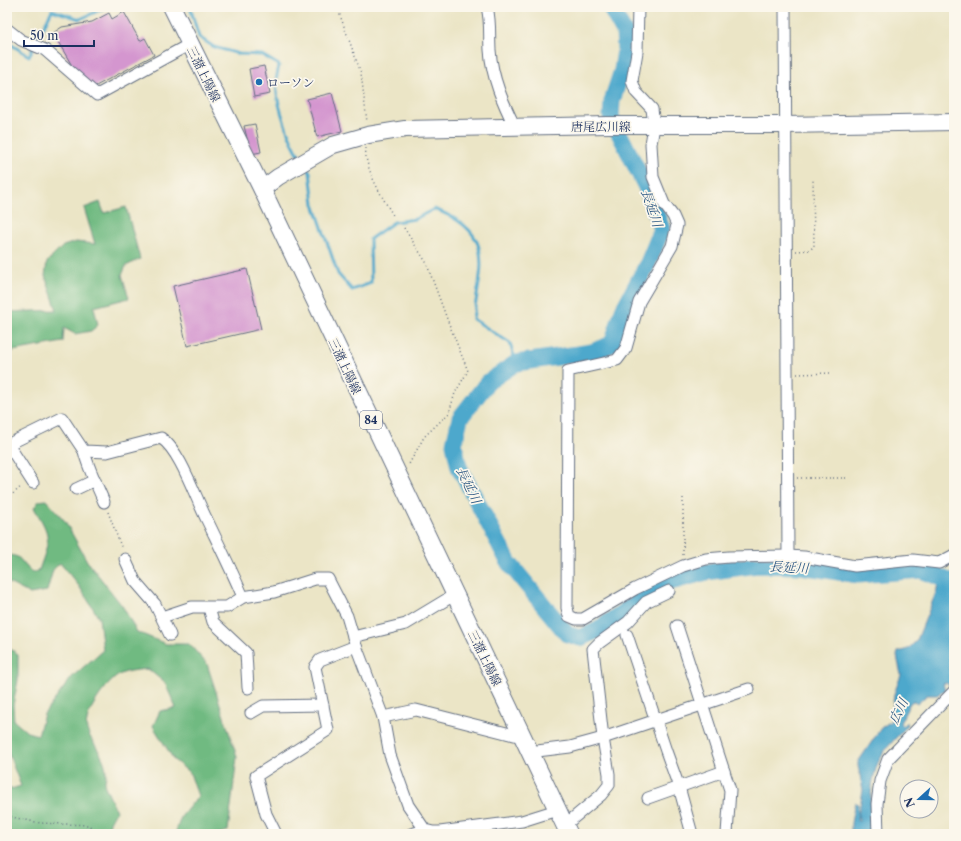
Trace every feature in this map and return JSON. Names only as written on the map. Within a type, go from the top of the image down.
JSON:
[{"type":"main road","name":"三潴上陽線","points":[[172,7],[262,189],[398,479],[567,830]]},
{"type":"main road","name":"唐尾広川線","points":[[262,189],[278,176],[333,145],[368,135],[405,129],[608,125],[785,125],[954,122]]},
{"type":"street","points":[[487,7],[491,24],[490,50],[495,80],[515,127]]},
{"type":"street","points":[[638,7],[637,52],[632,81],[636,92],[652,109],[649,126],[651,167],[653,177],[664,204],[673,216],[677,225],[672,246],[640,302],[626,348],[617,360],[568,370],[567,600],[569,616],[576,619],[583,619],[635,589],[686,565],[706,559],[788,556],[804,557],[855,566],[913,560],[939,563],[954,554]]},
{"type":"street","points":[[785,7],[788,556]]},
{"type":"street","points":[[7,29],[21,40],[45,50],[97,95],[190,44]]},
{"type":"street","points":[[32,481],[8,444],[62,418],[84,451],[86,462],[104,502]]},
{"type":"street","points":[[84,451],[95,453],[107,452],[161,438],[168,443],[223,550],[244,597]]},
{"type":"street","points":[[76,489],[95,480]]},
{"type":"street","points":[[125,559],[135,581],[156,604],[170,635]]},
{"type":"street","points":[[162,617],[192,607],[227,607],[244,597],[274,592],[315,579],[328,579],[347,616],[383,717],[390,755],[400,786],[408,804],[425,830]]},
{"type":"street","points":[[567,830],[609,785],[609,774],[603,738],[593,649],[599,642],[628,622],[646,602],[669,592]]},
{"type":"street","points":[[276,834],[266,814],[256,776],[328,730],[315,667],[320,660],[355,642],[406,624],[454,595]]},
{"type":"street","points":[[209,608],[213,622],[246,653],[248,688]]},
{"type":"street","points":[[677,626],[704,704],[730,790],[727,834]]},
{"type":"street","points":[[627,635],[679,787],[692,834]]},
{"type":"street","points":[[383,717],[416,710],[526,744],[570,747],[603,738],[749,689]]},
{"type":"street","points":[[878,834],[877,804],[880,781],[888,758],[954,691]]},
{"type":"street","points":[[251,713],[263,706],[323,705]]},
{"type":"street","points":[[648,798],[724,771]]},
{"type":"street","points":[[410,834],[425,830],[440,832],[522,821],[557,810]]},
{"type":"path","points":[[337,7],[361,73],[368,135],[366,152],[372,176],[394,217]]},
{"type":"path","points":[[786,252],[810,250],[814,246],[813,178]]},
{"type":"path","points":[[398,479],[412,461],[424,437],[449,413],[455,392],[468,371],[446,319],[426,262],[404,228]]},
{"type":"path","points":[[787,374],[831,373]]},
{"type":"path","points":[[788,479],[849,478]]},
{"type":"path","points":[[7,499],[32,481]]},
{"type":"path","points":[[683,495],[683,559],[686,565]]},
{"type":"path","points":[[104,502],[125,559]]},
{"type":"path","points":[[7,816],[40,823],[89,825],[97,834]]},
{"type":"green space","points":[[100,202],[104,213],[126,207],[140,259],[126,266],[122,275],[129,298],[94,307],[98,325],[91,331],[75,334],[64,328],[63,342],[7,352],[7,312],[57,310],[45,276],[47,262],[63,246],[76,242],[95,244],[84,208]]},
{"type":"green space","points":[[46,500],[65,521],[87,561],[123,607],[137,632],[166,644],[189,644],[207,664],[237,757],[228,831],[217,834],[175,834],[181,817],[198,796],[190,773],[174,760],[153,726],[160,711],[176,708],[165,683],[148,669],[134,670],[121,674],[110,683],[103,690],[92,707],[86,724],[90,737],[104,762],[106,776],[104,784],[116,811],[110,822],[108,834],[7,834],[7,787],[11,789],[21,786],[7,750],[7,647],[18,654],[18,680],[13,705],[14,721],[27,732],[38,735],[44,714],[72,677],[103,650],[99,618],[79,586],[60,563],[53,570],[47,591],[30,594],[7,582],[7,554],[18,557],[32,573],[39,570],[47,544],[47,538],[44,526],[34,508],[39,501]]},
{"type":"water","name":"広川","points":[[952,574],[954,574],[954,650],[950,668],[952,684],[949,686],[947,683],[943,684],[945,690],[937,695],[927,695],[917,704],[913,701],[910,703],[900,723],[902,726],[907,722],[908,725],[882,755],[875,773],[871,793],[870,834],[851,834],[851,823],[855,802],[858,804],[857,821],[860,821],[858,816],[863,790],[858,762],[881,728],[891,721],[894,694],[901,675],[897,656],[898,652],[908,649],[917,640],[937,587]]},
{"type":"building","points":[[124,12],[140,41],[145,38],[154,55],[94,87],[74,69],[53,33],[62,27],[92,22],[109,13],[112,19]]},
{"type":"building","name":"ローソン","points":[[264,66],[270,94],[254,97],[249,69]]},
{"type":"building","points":[[332,93],[342,131],[317,137],[307,99]]},
{"type":"building","points":[[255,124],[261,152],[251,154],[244,126]]},
{"type":"building","points":[[247,269],[261,329],[187,346],[173,286]]},
{"type":"waterway","points":[[7,42],[29,56],[52,10],[80,19],[107,7]]},
{"type":"waterway","points":[[190,7],[199,37],[214,47],[239,54],[262,55],[279,65],[276,84],[281,112],[288,132],[301,158]]},
{"type":"waterway","name":"長延川","points":[[610,7],[624,32],[625,50],[622,70],[612,101],[611,117],[646,187],[662,229],[648,263],[623,310],[612,344],[592,352],[516,363],[488,382],[460,418],[454,444],[459,467],[509,563],[567,634],[580,638],[596,631],[663,584],[706,572],[757,565],[801,566],[858,575],[921,570],[954,583]]},
{"type":"waterway","points":[[306,166],[310,172],[314,204],[338,274],[352,290],[371,283],[370,239],[394,222],[415,219],[434,209],[454,218],[468,228],[476,240],[480,253],[481,267],[473,319],[510,343],[516,363]]},
{"type":"place","name":"ローソン","points":[[259,82]]}]
